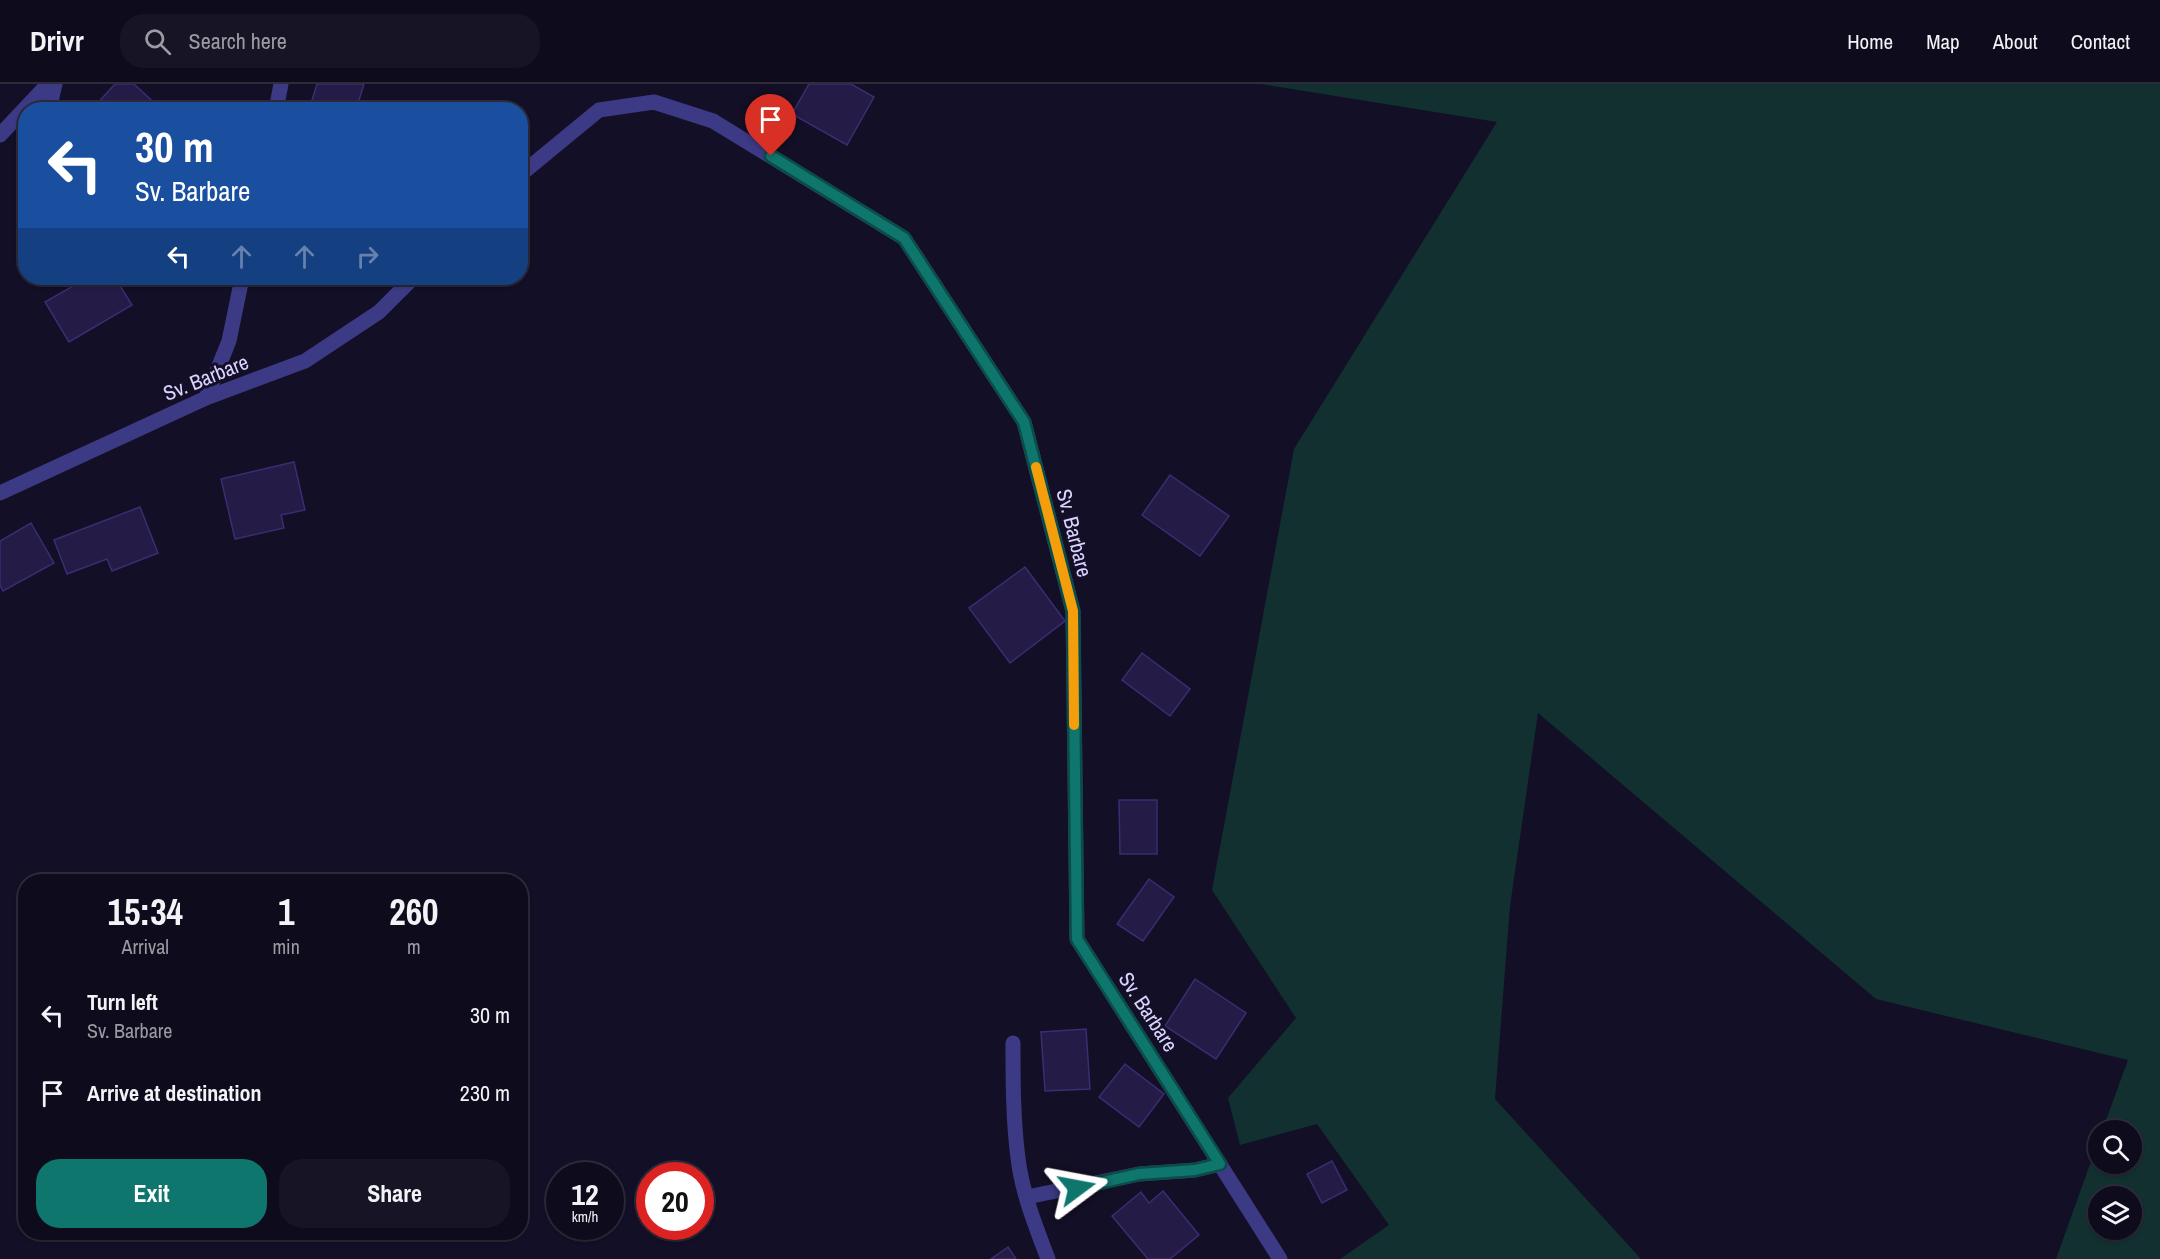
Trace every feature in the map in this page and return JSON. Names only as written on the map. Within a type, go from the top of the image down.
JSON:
[{"type":"street","points":[[31,102],[48,84]]},
{"type":"street","points":[[51,102],[55,84]]},
{"type":"street","points":[[278,102],[281,84]]},
{"type":"street","name":"Sv. Barbare","points":[[528,169],[599,110],[654,102],[713,121],[904,238],[1024,422],[1073,611],[1077,939],[1281,1259]]},
{"type":"street","points":[[0,135],[18,116]]},
{"type":"street","points":[[206,398],[229,340],[241,285]]},
{"type":"street","name":"Sv. Barbare","points":[[0,493],[206,398],[305,361],[379,312],[406,285]]},
{"type":"street","points":[[1013,1043],[1013,1086],[1018,1160],[1031,1215],[1048,1259]]},
{"type":"street","points":[[1027,1197],[1139,1174],[1195,1170],[1220,1164]]},
{"type":"green space","points":[[1261,84],[2160,84],[2160,1259],[2056,1259],[2088,1170],[2088,1174],[2142,1174],[2142,1120],[2106,1120],[2128,1060],[1876,999],[1538,713],[1510,906],[1495,1099],[1641,1259],[1340,1259],[1389,1225],[1317,1124],[1240,1145],[1228,1098],[1296,1018],[1212,890],[1294,449],[1497,122]]},
{"type":"building","points":[[115,84],[134,84],[153,102],[99,102]]},
{"type":"building","points":[[317,84],[364,84],[358,102],[311,102]]},
{"type":"building","points":[[809,84],[851,84],[874,97],[847,145],[792,114]]},
{"type":"building","points":[[75,285],[119,285],[132,305],[69,342],[45,302]]},
{"type":"building","points":[[294,462],[305,510],[281,515],[284,528],[235,539],[221,479]]},
{"type":"building","points":[[1170,475],[1229,516],[1200,556],[1142,515]]},
{"type":"building","points":[[140,507],[158,553],[112,571],[107,559],[67,574],[54,540]]},
{"type":"building","points":[[31,523],[54,563],[3,591],[0,585],[0,541]]},
{"type":"building","points":[[1025,567],[1065,621],[1010,663],[969,608]]},
{"type":"building","points":[[1142,653],[1190,689],[1170,716],[1122,680]]},
{"type":"building","points":[[1119,800],[1157,800],[1157,854],[1120,854]]},
{"type":"building","points":[[1149,879],[1174,897],[1143,941],[1117,924]]},
{"type":"building","points":[[1195,979],[1246,1013],[1216,1059],[1165,1026]]},
{"type":"building","points":[[1086,1029],[1090,1089],[1045,1091],[1041,1032]]},
{"type":"building","points":[[1125,1064],[1164,1094],[1139,1127],[1099,1097]]},
{"type":"building","points":[[1332,1161],[1347,1190],[1322,1203],[1307,1174]]},
{"type":"building","points":[[1163,1191],[1199,1235],[1170,1259],[1148,1259],[1112,1216],[1141,1192],[1149,1203]]},
{"type":"building","points":[[1008,1247],[1016,1259],[991,1259]]},
{"type":"slow traffic","points":[[1036,467],[1073,611],[1074,725]]},
{"type":"route","points":[[771,156],[904,238],[1024,422],[1073,611],[1077,939],[1220,1164],[1195,1170],[1139,1174],[1077,1188]]}]
